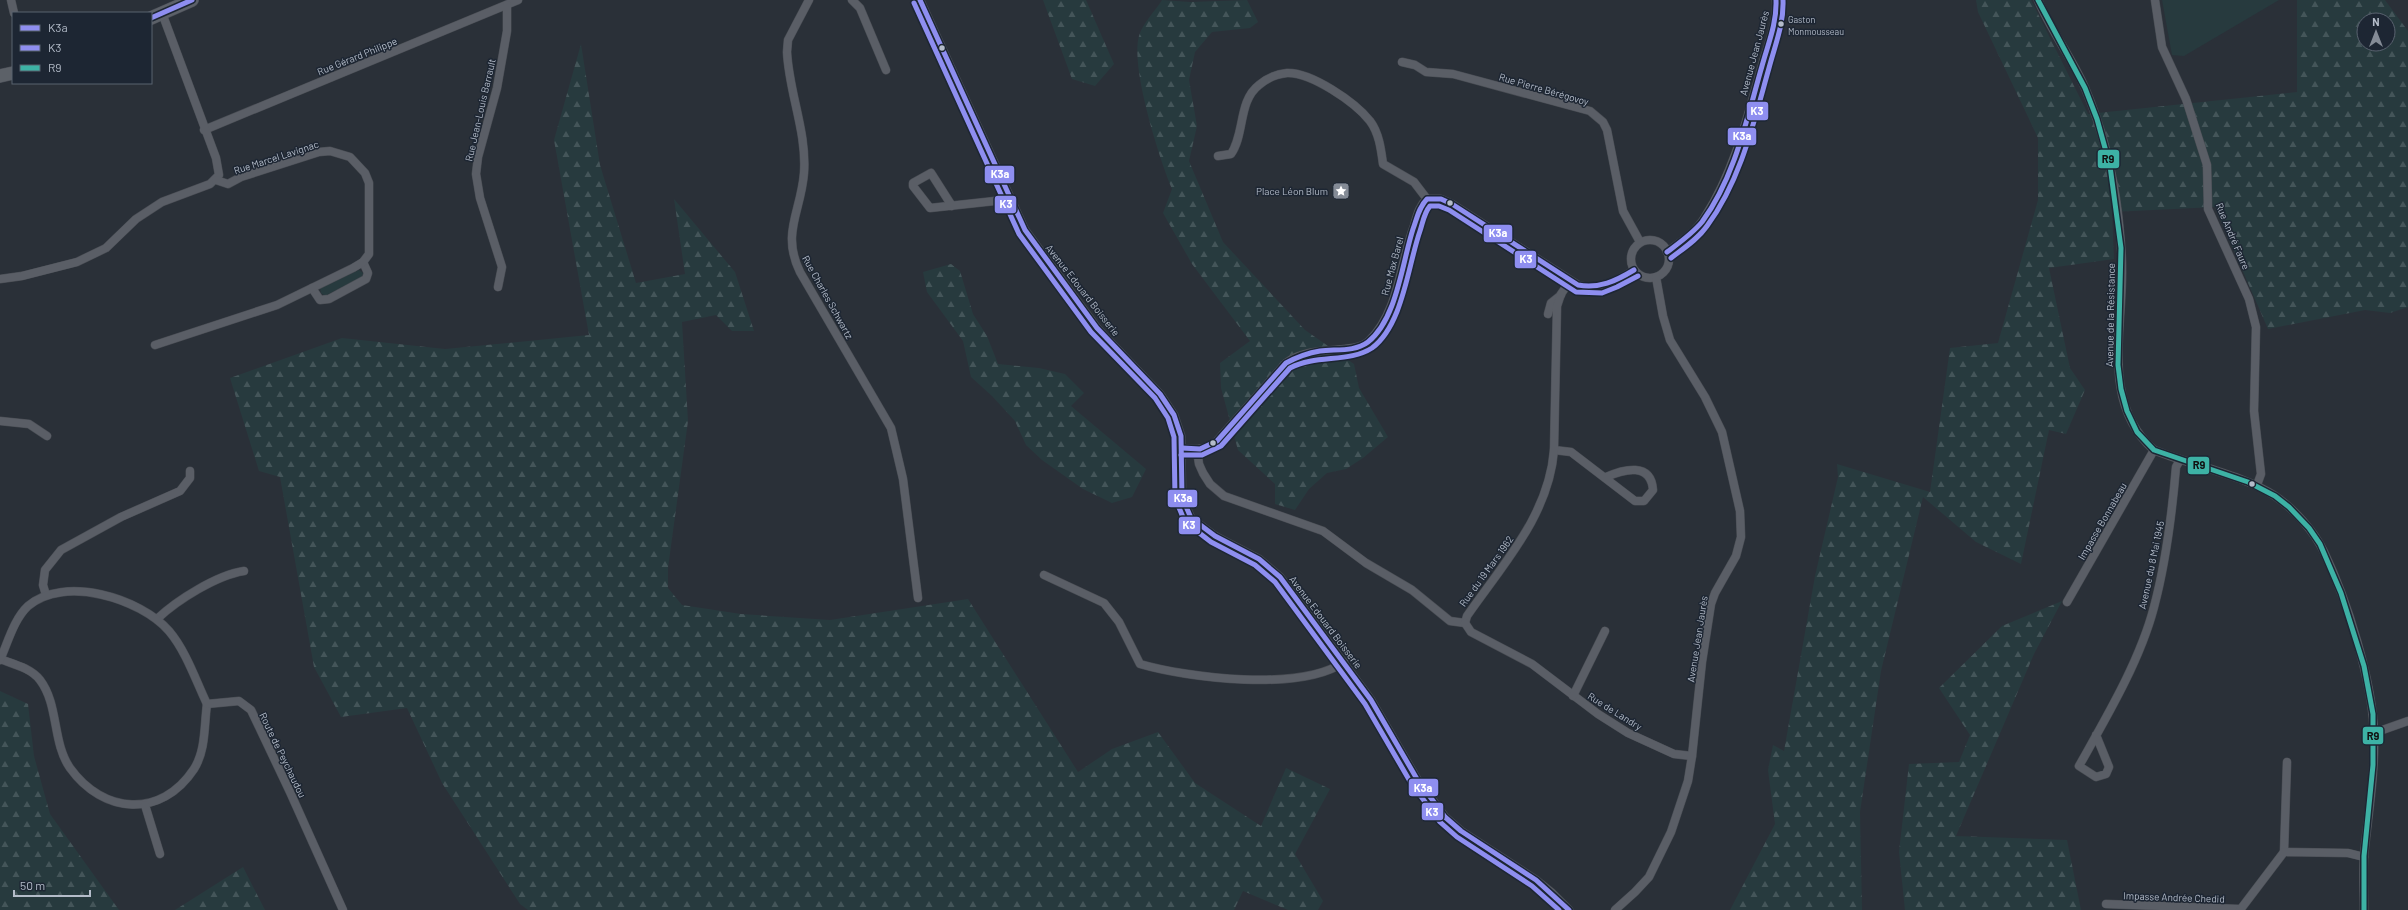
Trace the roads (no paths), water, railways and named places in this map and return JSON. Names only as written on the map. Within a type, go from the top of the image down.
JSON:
[{"type":"main road","points":[[156,16],[192,0]]},
{"type":"main road","points":[[0,76],[12,73]]},
{"type":"street","points":[[11,0],[14,12]]},
{"type":"street","name":"Rue Gérard Philippe","points":[[204,130],[518,0]]},
{"type":"street","name":"Rue Charles Schwartz","points":[[809,0],[788,40],[787,52],[805,151],[804,176],[796,212],[792,252],[800,272],[891,428],[896,440],[904,479],[918,598]]},
{"type":"street","points":[[852,0],[860,8],[886,70]]},
{"type":"street","name":"Avenue Edouard Boisserie","points":[[920,0],[1025,230],[1097,328],[1169,406],[1178,424],[1182,448],[1182,497],[1191,518],[1215,536],[1259,559],[1280,577],[1371,700],[1417,779],[1445,817],[1462,831],[1546,888],[1569,910]]},
{"type":"street","name":"Avenue Jean Jaurès","points":[[1667,252],[1694,231],[1704,218],[1723,186],[1741,138],[1766,52],[1776,14],[1776,0]]},
{"type":"street","name":"Avenue de la Résistance","points":[[2038,0],[2050,28],[2085,87],[2098,124],[2118,214],[2122,270],[2117,328],[2119,374],[2128,415],[2142,440],[2154,450],[2257,485],[2287,505],[2311,532],[2324,552],[2359,647],[2374,733],[2374,765],[2364,857],[2364,910]]},
{"type":"street","name":"Rue André Faure","points":[[2154,0],[2162,47],[2186,99],[2207,165],[2208,209],[2249,299],[2256,327],[2254,411],[2261,474],[2257,485]]},
{"type":"street","name":"Rue Jean-Louis Barrault","points":[[498,287],[502,267],[480,198],[476,174],[478,157],[497,88],[508,31],[507,5]]},
{"type":"street","name":"Rue Marcel Lavignac","points":[[156,16],[204,130],[219,170],[216,180],[228,184],[242,177],[319,152],[330,151],[350,157],[360,166],[368,183],[370,248],[363,262]]},
{"type":"street","name":"Rue Pierre Bérégovoy","points":[[1402,62],[1415,65],[1426,72],[1453,74],[1590,111],[1603,122],[1608,130],[1623,211],[1640,242]]},
{"type":"street","points":[[1218,156],[1231,154],[1234,149],[1248,100],[1257,86],[1279,75],[1296,74],[1320,83],[1352,104],[1370,121],[1377,133],[1383,164],[1414,182],[1427,199],[1441,199],[1452,204],[1570,281],[1586,288],[1596,288],[1614,281],[1634,270]]},
{"type":"street","points":[[952,206],[932,173],[913,183],[913,186],[927,207],[952,206],[1010,198]]},
{"type":"street","points":[[0,279],[22,276],[77,262],[106,248],[136,219],[162,202],[210,184],[216,180]]},
{"type":"street","name":"Rue Max Barel","points":[[1197,450],[1209,447],[1217,441],[1292,358],[1309,351],[1359,347],[1374,337],[1388,315],[1394,298],[1408,242],[1421,206],[1427,199]]},
{"type":"street","points":[[1646,240],[1659,242],[1667,252],[1668,265],[1663,272],[1656,277],[1642,276],[1634,270],[1631,255],[1640,242],[1646,240]]},
{"type":"street","points":[[155,345],[277,305],[363,262],[368,273],[366,279],[329,299],[320,300],[312,288]]},
{"type":"street","name":"Avenue Jean Jaurès","points":[[1614,910],[1635,892],[1658,861],[1688,781],[1702,662],[1711,604],[1715,593],[1740,545],[1741,525],[1722,432],[1705,397],[1670,340],[1663,316],[1656,277]]},
{"type":"street","name":"Rue du 19 Mars 1962","points":[[1197,450],[1198,464],[1203,473],[1210,484],[1224,496],[1323,531],[1366,563],[1412,590],[1450,621],[1465,623],[1467,616],[1525,536],[1553,471],[1557,306],[1561,294],[1570,281]]},
{"type":"street","points":[[1548,314],[1551,303],[1561,294]]},
{"type":"street","points":[[0,421],[28,424],[47,436]]},
{"type":"street","points":[[1182,448],[1197,450]]},
{"type":"street","points":[[1554,450],[1571,452],[1606,478],[1640,502],[1644,501],[1653,490],[1651,479],[1646,472],[1640,469],[1615,473],[1606,478]]},
{"type":"street","name":"Impasse Bonnabeau","points":[[2067,602],[2154,450]]},
{"type":"street","name":"Avenue du 8 Mai 1945","points":[[2096,735],[2108,767],[2106,774],[2096,777],[2079,766],[2129,672],[2154,609],[2165,554],[2176,467],[2180,460]]},
{"type":"street","points":[[46,595],[42,585],[45,570],[61,550],[121,517],[180,491],[190,478],[190,471]]},
{"type":"street","points":[[157,619],[171,607],[229,573],[244,571]]},
{"type":"street","points":[[1044,575],[1104,603],[1119,622],[1140,664],[1161,670],[1210,677],[1301,677],[1323,672],[1344,662]]},
{"type":"street","points":[[67,593],[108,596],[131,603],[157,619],[173,638],[207,704],[200,757],[194,769],[176,789],[145,805],[122,804],[107,800],[82,781],[70,768],[62,752],[46,688],[39,677],[28,669],[0,659],[21,614],[36,600],[46,595],[67,593]]},
{"type":"street","name":"Rue de Landry","points":[[1465,623],[1471,632],[1532,664],[1574,696],[1628,733],[1674,754],[1692,756]]},
{"type":"street","name":"Rue de Landry","points":[[1574,696],[1605,631]]},
{"type":"street","name":"Route de Peychaudou","points":[[207,704],[239,701],[251,710],[343,910]]},
{"type":"street","points":[[2374,733],[2408,721]]},
{"type":"street","points":[[2240,909],[2284,852],[2287,762]]},
{"type":"street","points":[[145,805],[160,854]]},
{"type":"street","points":[[2284,852],[2348,853],[2364,857]]},
{"type":"street","name":"Impasse Andrée Chedid","points":[[2106,904],[2240,909]]},
{"type":"place","name":"Gaston Monmousseau","points":[[1781,24]]},
{"type":"place","name":"Place Léon Blum","points":[[1341,191]]}]
